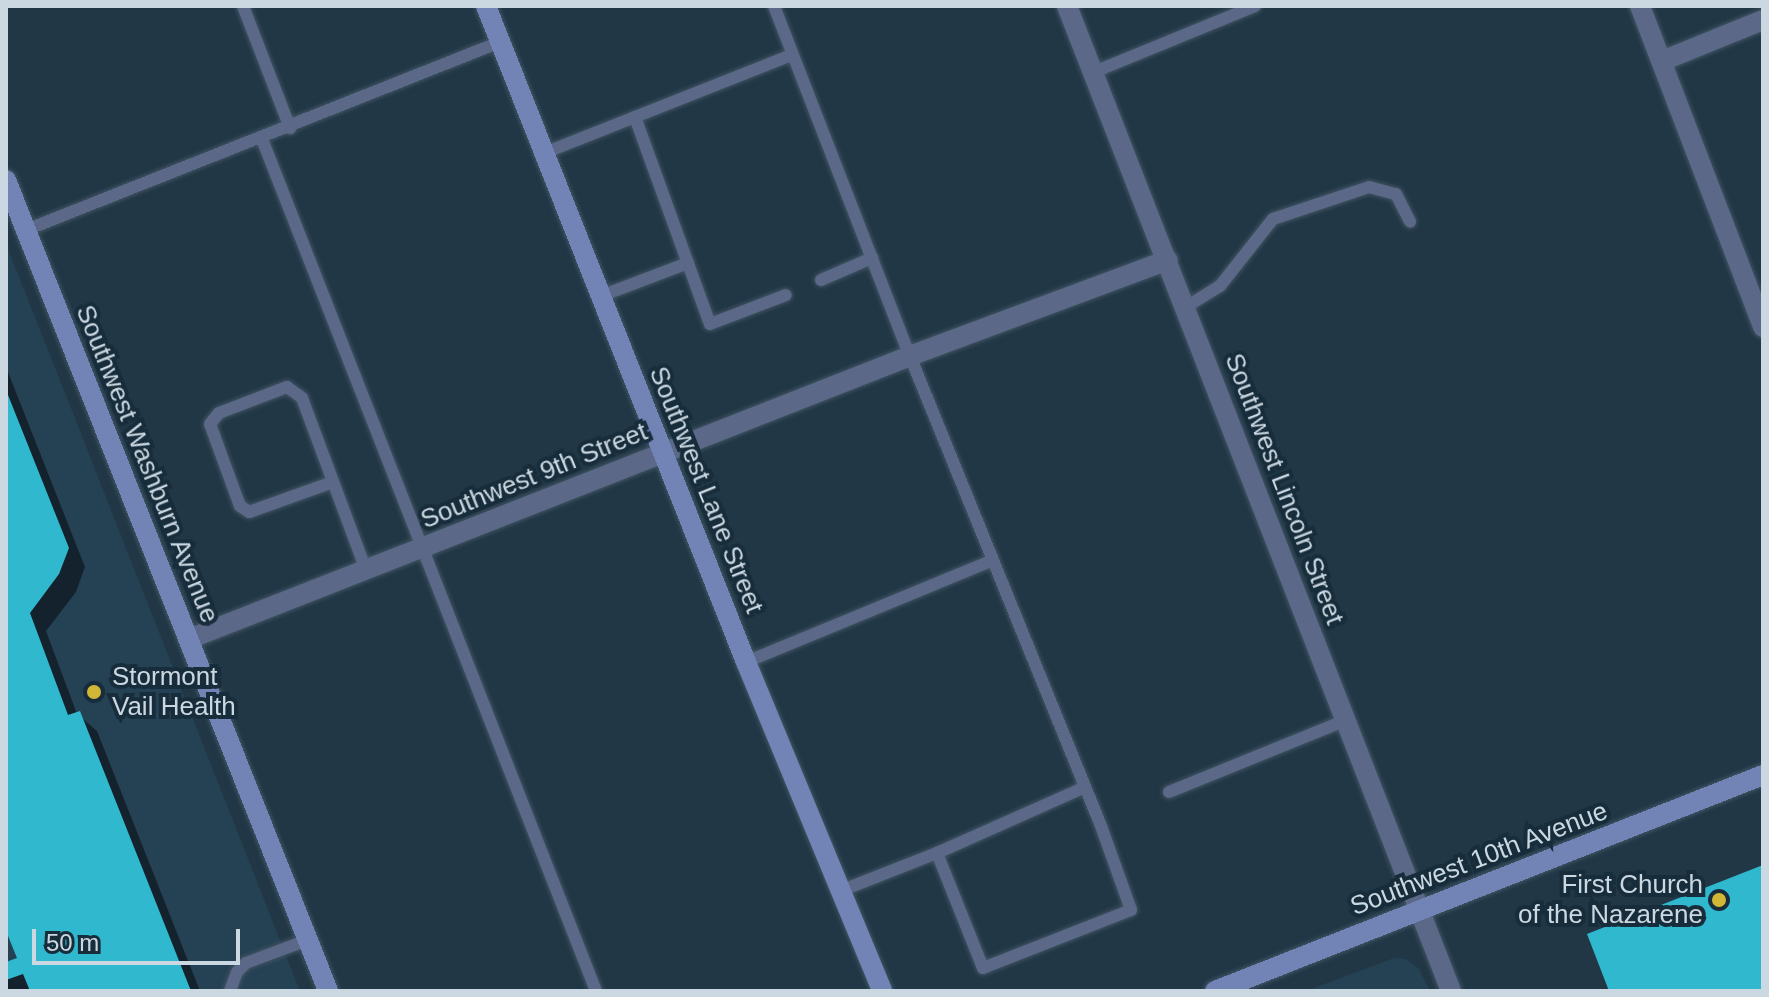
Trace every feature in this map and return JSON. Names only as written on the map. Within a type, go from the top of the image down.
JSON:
[{"type":"main road","name":"Southwest Lane Street","points":[[486,6],[746,662],[843,890],[882,991]]},
{"type":"main road","name":"Southwest Washburn Avenue","points":[[6,180],[328,991]]},
{"type":"main road","name":"Southwest 10th Avenue","points":[[1221,990],[1763,775]]},
{"type":"street","name":"Southwest Lincoln Street","points":[[1067,6],[1451,991]]},
{"type":"street","points":[[1640,6],[1763,327]]},
{"type":"street","points":[[1662,61],[1763,20]]},
{"type":"street","name":"Southwest 9th Street","points":[[189,639],[910,356],[1168,260]]},
{"type":"lane","points":[[243,6],[290,128]]},
{"type":"lane","points":[[774,6],[1131,910],[983,968],[937,853]]},
{"type":"lane","points":[[1094,72],[1255,6]]},
{"type":"lane","points":[[26,230],[290,128],[500,42]]},
{"type":"lane","points":[[544,153],[792,55]]},
{"type":"lane","points":[[635,117],[710,324],[786,295]]},
{"type":"lane","points":[[262,139],[420,550],[596,991]]},
{"type":"lane","points":[[1186,307],[1220,286],[1273,219],[1369,187],[1396,194],[1410,222]]},
{"type":"lane","points":[[821,280],[872,258]]},
{"type":"lane","points":[[601,296],[688,263]]},
{"type":"lane","points":[[333,482],[249,512],[240,506],[210,424],[219,413],[287,387],[302,398],[366,570]]},
{"type":"lane","points":[[746,662],[993,560]]},
{"type":"lane","points":[[1169,792],[1346,720]]},
{"type":"lane","points":[[843,890],[937,853],[1085,787]]},
{"type":"lane","points":[[230,991],[237,972],[246,963],[308,940]]},
{"type":"shaded area","name":"Stormont Vail Health","points":[[6,244],[65,393],[300,991],[6,991]]},
{"type":"shaded area","points":[[1394,958],[1406,959],[1419,969],[1430,991],[1306,991]]},
{"type":"building","points":[[6,390],[69,548],[59,574],[30,613],[68,715],[80,711],[191,991],[30,991],[23,974],[6,980],[6,962],[17,958],[6,931]]},
{"type":"building","name":"First Church of the Nazarene","points":[[1763,865],[1763,991],[1609,991],[1587,934]]},
{"type":"place","name":"Stormont Vail Health","points":[[94,692]]},
{"type":"place","name":"First Church of the Nazarene","points":[[1719,900]]}]
